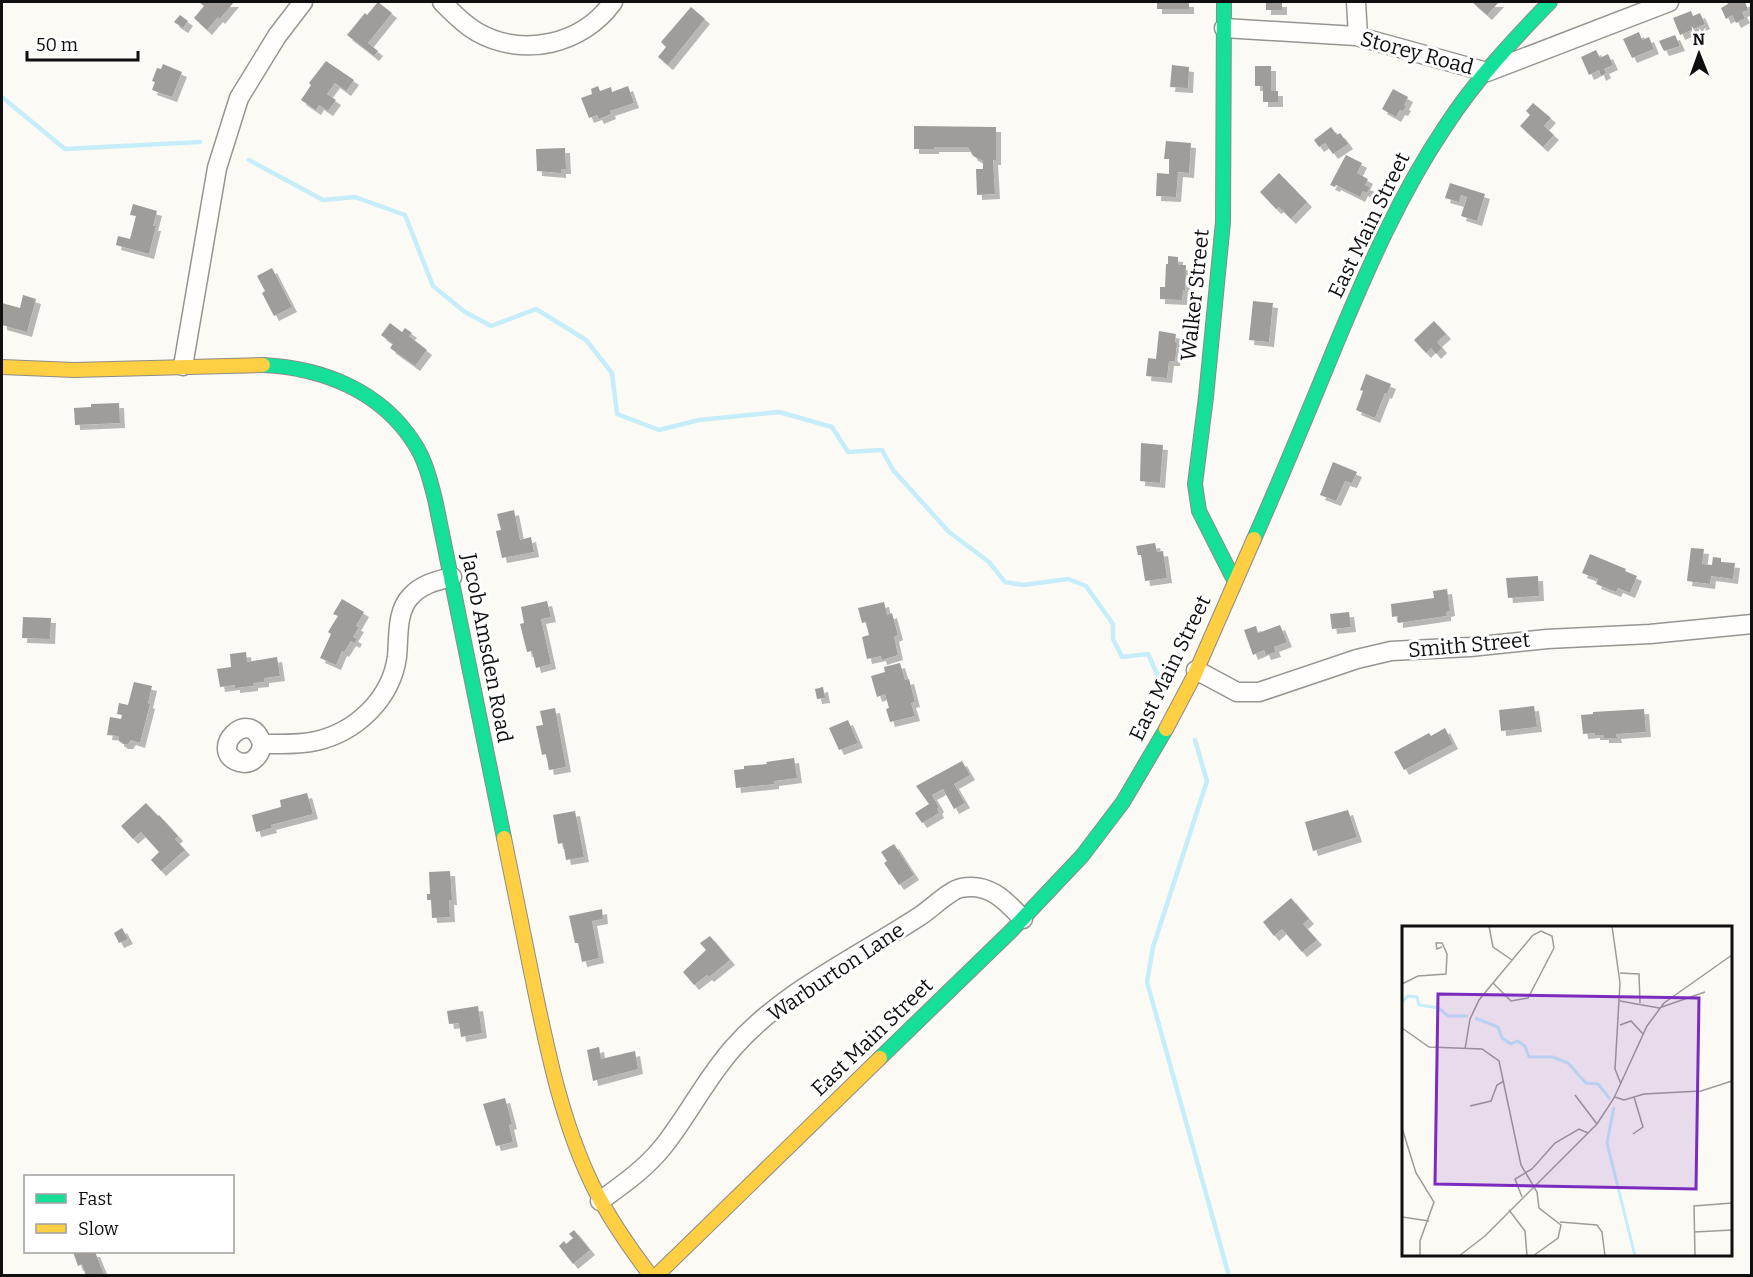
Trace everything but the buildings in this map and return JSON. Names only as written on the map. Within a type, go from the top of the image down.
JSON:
[{"type":"street","points":[[183,366],[217,168],[239,98],[277,36],[303,2]]},
{"type":"street","points":[[442,2],[462,22],[476,31],[507,44],[524,46],[557,42],[573,36],[600,17],[613,2]]},
{"type":"street","name":"Walker Street","points":[[1224,2],[1223,222],[1195,483],[1199,511],[1235,582]]},
{"type":"street","points":[[1356,2],[1358,36]]},
{"type":"street","name":"East Main Street","points":[[656,1275],[1023,919],[1082,856],[1123,802],[1179,707],[1196,670],[1391,218],[1421,162],[1439,135],[1487,72],[1550,2]]},
{"type":"street","name":"Storey Road","points":[[1224,28],[1358,36],[1487,72],[1669,2]]},
{"type":"street","name":"Jacob Amsden Road","points":[[2,367],[48,369],[278,366],[325,374],[349,385],[391,413],[415,444],[430,479],[452,577],[544,1040],[574,1138],[600,1201],[618,1231],[651,1275]]},
{"type":"street","points":[[262,744],[316,741],[334,735],[368,714],[381,698],[390,681],[396,660],[401,617],[410,597],[425,584],[452,577]]},
{"type":"street","name":"Smith Street","points":[[1196,670],[1237,692],[1259,692],[1357,659],[1391,651],[1650,634],[1752,624]]},
{"type":"street","name":"Warburton Lane","points":[[600,1201],[637,1174],[663,1147],[716,1069],[735,1046],[803,989],[922,915],[959,888],[978,886],[990,890],[1002,897],[1023,919]]},
{"type":"waterway","points":[[2,98],[65,149],[200,142]]},
{"type":"waterway","points":[[249,160],[323,200],[355,197],[405,215],[433,286],[465,312],[491,326],[536,309],[586,340],[612,373],[617,414],[659,430],[699,420],[779,412],[832,427],[848,452],[882,450],[893,470],[949,532],[989,562],[1005,582],[1023,585],[1068,579],[1086,586],[1113,624],[1113,639],[1122,657],[1148,654],[1162,685]]},
{"type":"waterway","points":[[1195,740],[1207,781],[1153,947],[1147,982],[1229,1276]]},
{"type":"traffic: fast","points":[[1224,2],[1223,222],[1195,484],[1199,511],[1235,582]]},
{"type":"traffic: fast","points":[[1254,539],[1361,287],[1414,178],[1468,94],[1550,2]]},
{"type":"traffic: fast","points":[[263,365],[307,371],[328,377],[368,396],[385,409],[418,449],[435,499],[504,838]]},
{"type":"traffic: fast","points":[[880,1058],[1011,931],[1082,856],[1123,802],[1166,729]]},
{"type":"traffic: slow","points":[[2,367],[74,370],[263,365]]},
{"type":"traffic: slow","points":[[1166,729],[1194,676],[1254,539]]},
{"type":"traffic: slow","points":[[504,838],[545,1036],[572,1136],[581,1160],[605,1208],[651,1276]]},
{"type":"traffic: slow","points":[[656,1276],[880,1058]]}]
